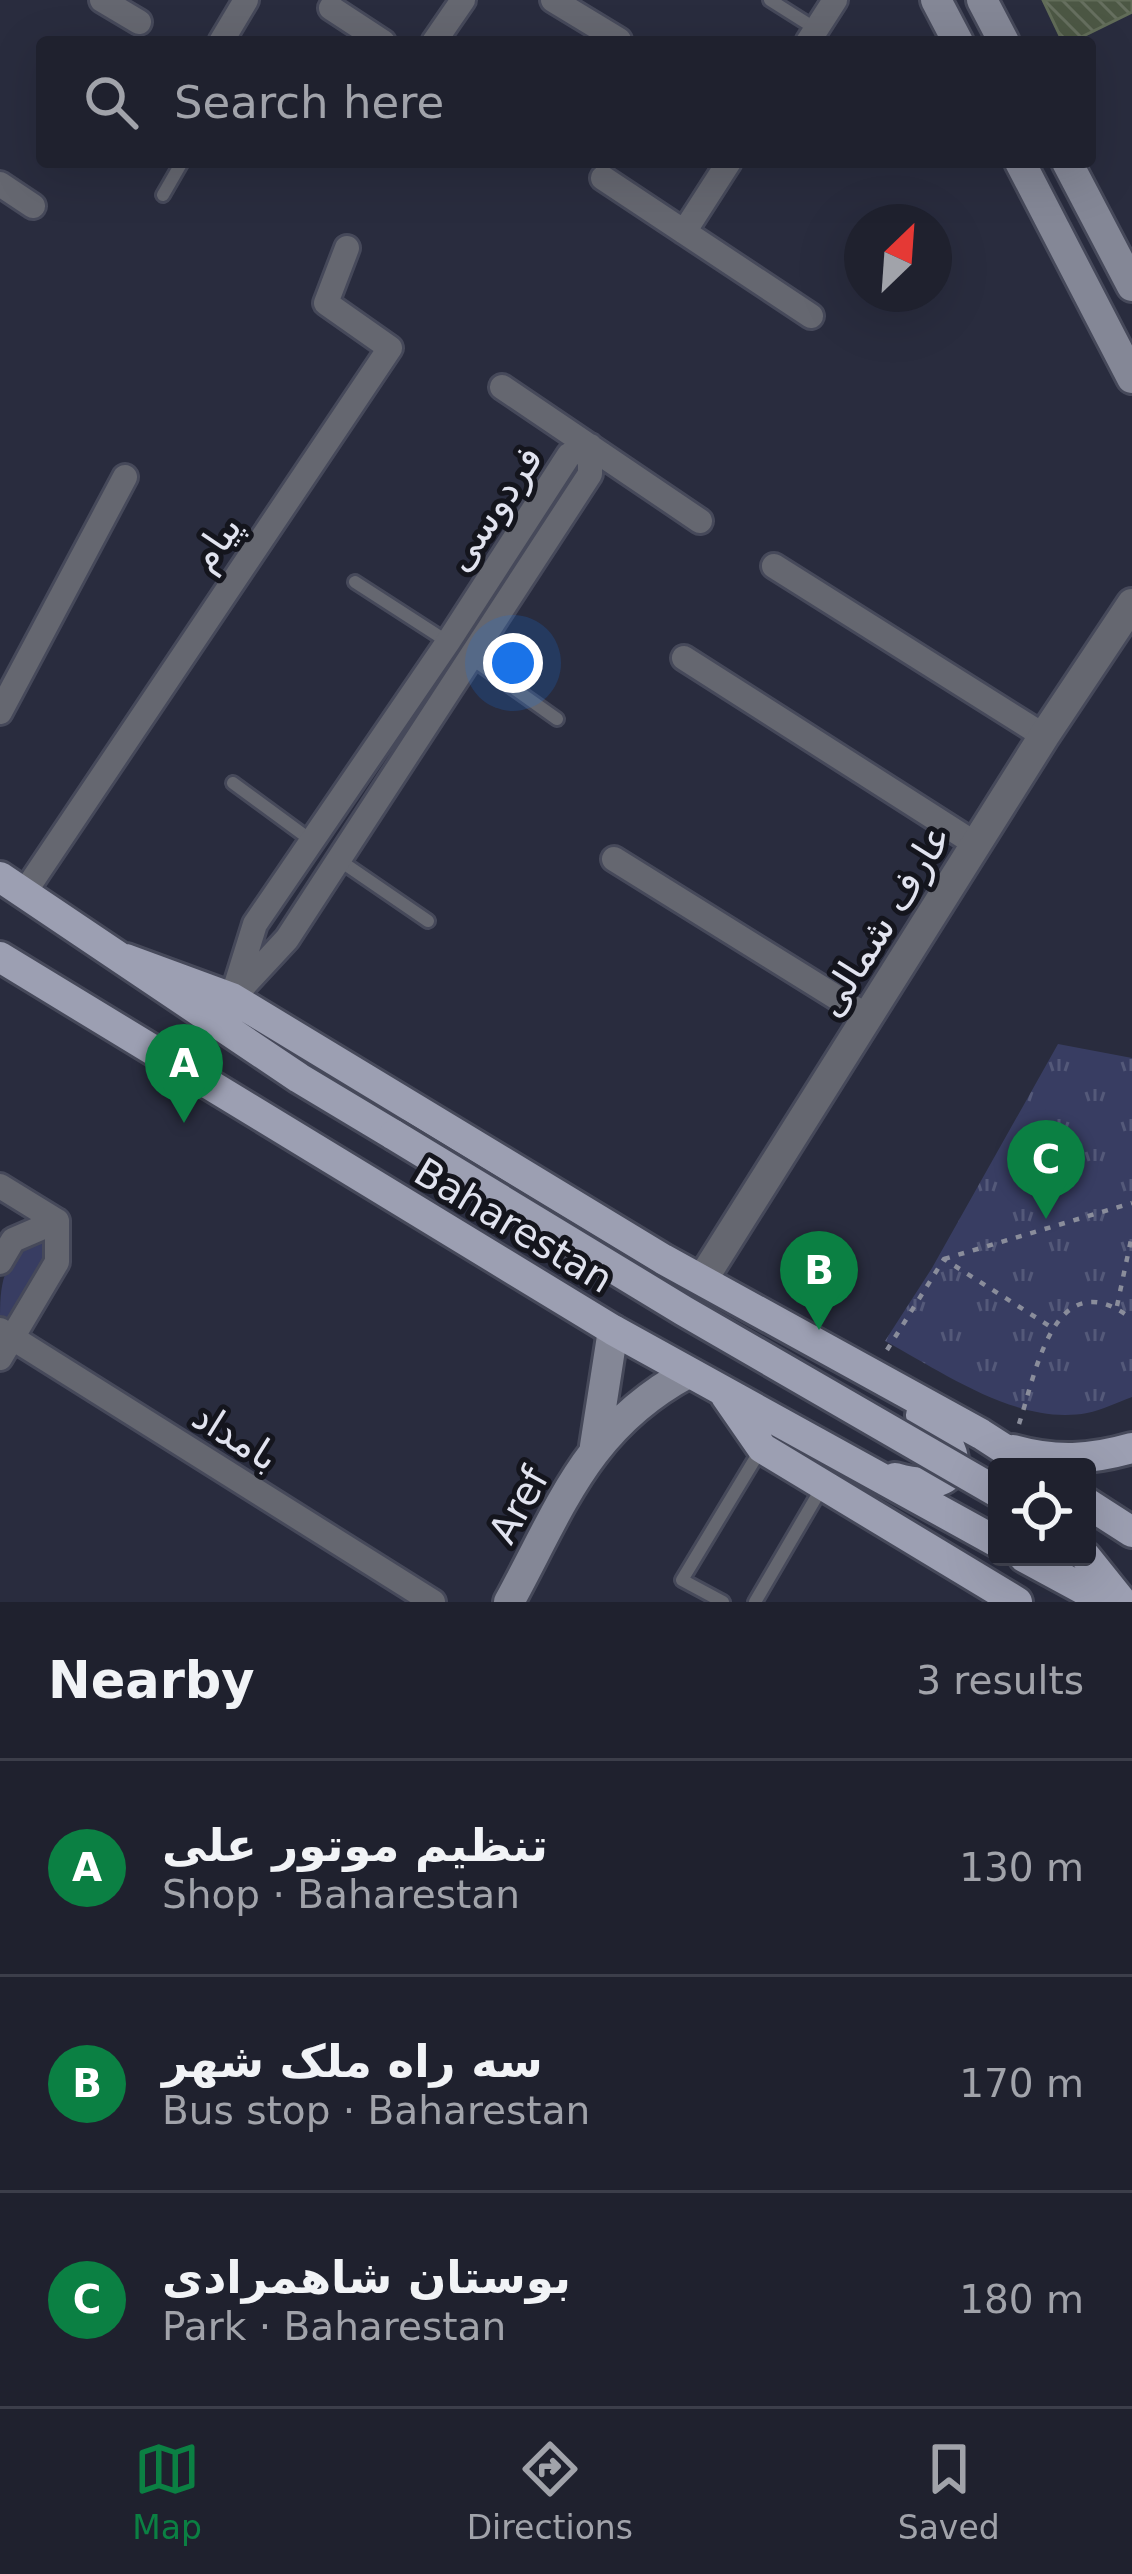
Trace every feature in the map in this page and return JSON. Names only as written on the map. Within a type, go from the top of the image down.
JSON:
[{"type":"main road","points":[[936,0],[955,36]]},
{"type":"main road","points":[[982,0],[1001,36]]},
{"type":"main road","points":[[1023,168],[1132,378]]},
{"type":"main road","points":[[1070,168],[1132,286]]},
{"type":"main road","name":"Baharestan","points":[[12,885],[299,1078],[683,1311],[988,1487]]},
{"type":"main road","name":"Baharestan","points":[[0,957],[613,1330],[988,1537]]},
{"type":"main road","name":"Baharestan","points":[[126,959],[232,998],[702,1280],[1018,1458]]},
{"type":"main road","points":[[595,1446],[613,1330]]},
{"type":"main road","points":[[839,1357],[942,1432],[954,1460],[940,1483],[928,1486],[844,1459]]},
{"type":"main road","points":[[595,1446],[623,1415],[688,1373]]},
{"type":"main road","points":[[722,1391],[762,1448],[1017,1602]]},
{"type":"main road","points":[[981,1434],[1015,1450],[1060,1461],[1132,1448]]},
{"type":"main road","name":"Aref","points":[[509,1602],[595,1446]]},
{"type":"main road","points":[[1096,1509],[1132,1532]]},
{"type":"main road","points":[[1041,1566],[1107,1602]]},
{"type":"main road","points":[[1093,1566],[1121,1602]]},
{"type":"street","points":[[102,0],[139,22]]},
{"type":"street","points":[[225,36],[246,0]]},
{"type":"street","points":[[438,36],[463,0]]},
{"type":"street","points":[[553,0],[612,36]]},
{"type":"street","points":[[812,35],[835,0]]},
{"type":"street","points":[[331,8],[374,36]]},
{"type":"street","points":[[683,232],[725,168]]},
{"type":"street","points":[[603,178],[811,316]]},
{"type":"street","points":[[0,184],[33,206]]},
{"type":"street","name":"پیام","points":[[12,885],[389,348],[326,303],[347,248]]},
{"type":"street","points":[[502,387],[700,521]]},
{"type":"street","name":"فردوسی","points":[[590,446],[590,474],[471,658],[287,939],[232,998],[255,924],[569,455],[590,446]]},
{"type":"street","points":[[0,712],[125,477]]},
{"type":"street","points":[[774,566],[1044,736]]},
{"type":"street","name":"عارف شمالی","points":[[702,1280],[1132,604]]},
{"type":"street","points":[[448,642],[471,658]]},
{"type":"street","points":[[684,658],[976,845]]},
{"type":"street","points":[[312,841],[339,860]]},
{"type":"street","points":[[614,859],[868,1017]]},
{"type":"street","points":[[0,1186],[56,1221]]},
{"type":"street","points":[[0,1262],[13,1240],[56,1221]]},
{"type":"street","points":[[4,1342],[57,1262],[56,1221]]},
{"type":"street","name":"بامداد","points":[[4,1342],[433,1602]]},
{"type":"lane","points":[[770,0],[812,35]]},
{"type":"lane","points":[[163,195],[179,168]]},
{"type":"lane","points":[[355,582],[448,642]]},
{"type":"lane","points":[[471,658],[557,719]]},
{"type":"lane","points":[[233,784],[312,841]]},
{"type":"lane","points":[[339,860],[428,921]]},
{"type":"lane","points":[[722,1602],[682,1580],[762,1448]]},
{"type":"lane","points":[[755,1602],[824,1484]]},
{"type":"path","points":[[884,1355],[944,1259],[1132,1203]]},
{"type":"path","points":[[1117,1307],[1132,1235]]},
{"type":"path","points":[[944,1259],[1051,1327]]},
{"type":"path","points":[[1018,1430],[1051,1327],[1062,1311],[1089,1304],[1117,1307],[1132,1318]]},
{"type":"green space","points":[[1058,1044],[1132,1058],[1132,1397],[1093,1412],[1061,1415],[1034,1412],[982,1394],[885,1341],[932,1268]]},
{"type":"green space","points":[[43,1239],[47,1261],[10,1322],[0,1316],[7,1269],[20,1252]]},
{"type":"building","points":[[1043,0],[1132,0],[1132,12],[1083,36],[1060,36]]},
{"type":"place","name":"تنظیم موتور علی","points":[[184,1123]]},
{"type":"place","name":"بوستان شاهمرادی","points":[[1046,1219]]},
{"type":"place","name":"سه راه ملک شهر","points":[[819,1330]]}]
